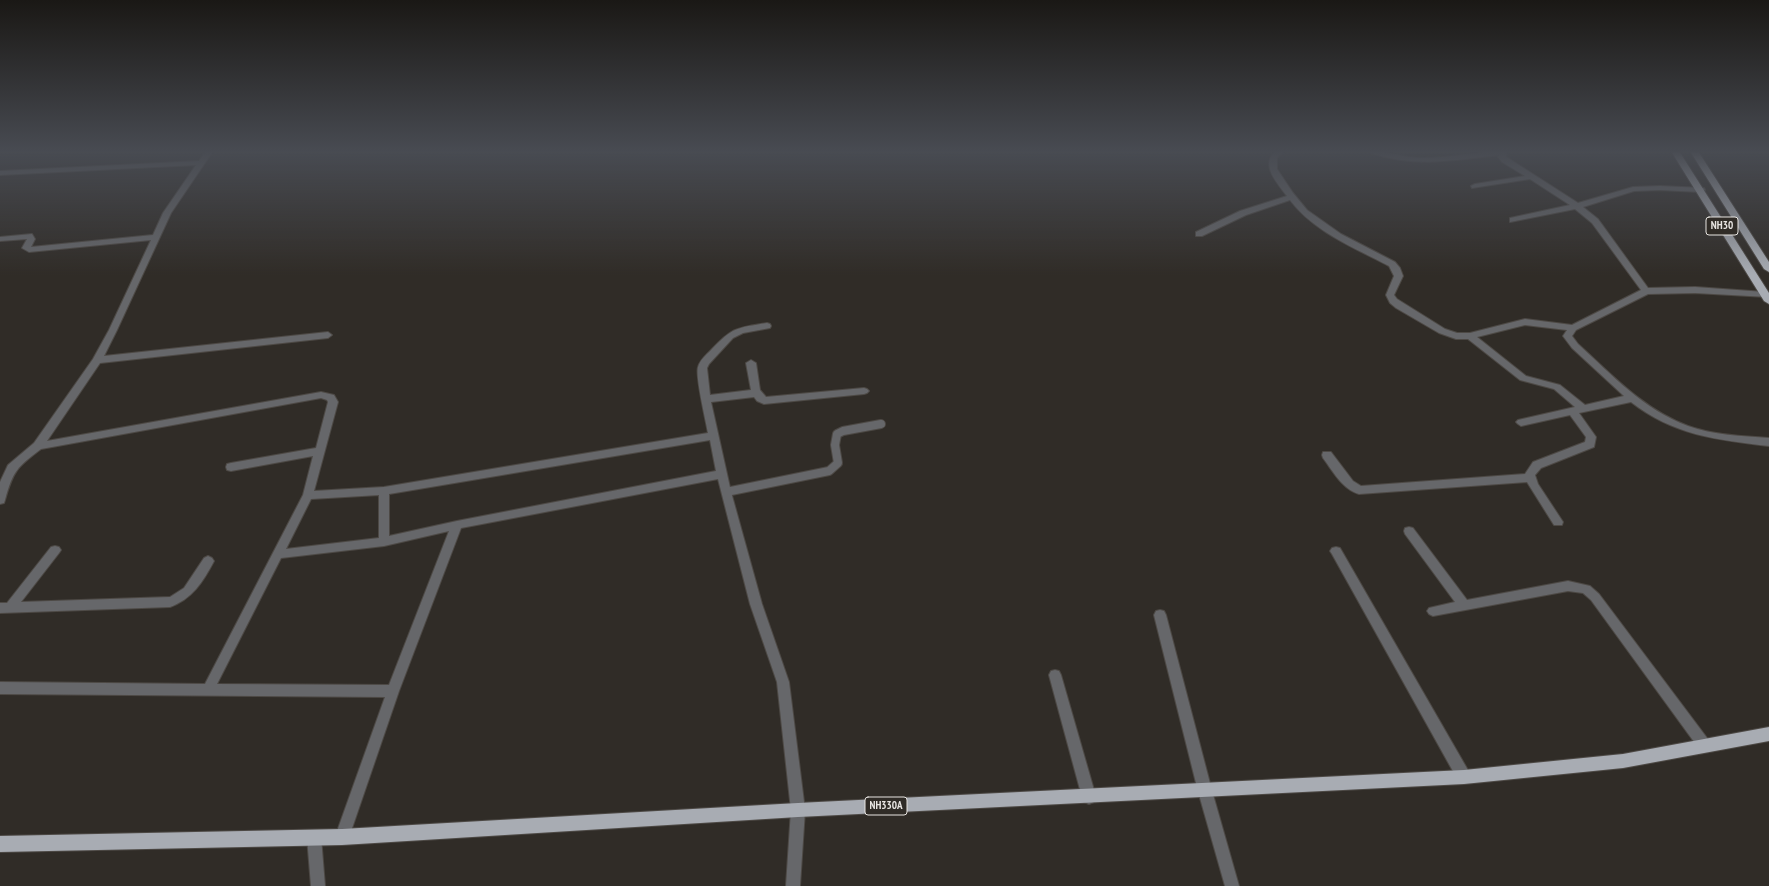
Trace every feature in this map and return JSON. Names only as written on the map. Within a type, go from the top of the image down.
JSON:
[{"type":"highway","name":"NH30","points":[[1702,192],[1767,298]]},
{"type":"highway","name":"NH30","points":[[1720,192],[1769,269]]},
{"type":"highway","name":"NH330A","points":[[0,844],[342,836],[798,810],[1464,778],[1623,761],[1769,734]]},
{"type":"street","points":[[0,500],[6,479],[12,468],[21,458],[38,446],[97,360],[113,330],[167,213],[181,192]]},
{"type":"street","points":[[1289,192],[1307,214],[1319,223],[1392,264],[1399,274],[1390,294],[1393,301],[1442,331],[1456,336],[1470,336],[1525,322],[1573,328]]},
{"type":"street","points":[[1555,192],[1577,206],[1595,221],[1646,291]]},
{"type":"street","points":[[1513,220],[1577,206],[1622,192]]},
{"type":"street","points":[[1199,234],[1243,213],[1292,197]]},
{"type":"street","points":[[0,238],[29,236],[31,238],[26,248],[29,250],[156,237]]},
{"type":"street","points":[[1767,298],[1695,290],[1646,291],[1573,328],[1567,336],[1569,340],[1632,398],[1650,412],[1685,428],[1720,436],[1769,442]]},
{"type":"street","points":[[767,326],[735,333],[705,362],[702,368],[706,399],[726,492],[756,604],[783,682],[798,810],[793,886]]},
{"type":"street","points":[[97,360],[328,335]]},
{"type":"street","points":[[1470,336],[1523,378],[1558,387],[1584,409]]},
{"type":"street","points":[[751,363],[756,393],[761,400],[768,402],[864,391]]},
{"type":"street","points":[[706,399],[756,393]]},
{"type":"street","points":[[38,446],[330,395],[332,402],[308,496],[208,690]]},
{"type":"street","points":[[1521,422],[1632,398]]},
{"type":"street","points":[[1558,522],[1530,478],[1530,471],[1537,465],[1590,444],[1591,437],[1572,411]]},
{"type":"street","points":[[308,496],[384,491],[714,436]]},
{"type":"street","points":[[231,467],[320,451]]},
{"type":"street","points":[[1327,455],[1350,484],[1358,490],[1530,478]]},
{"type":"street","points":[[278,554],[384,542],[457,525],[722,474]]},
{"type":"street","points":[[384,491],[384,542]]},
{"type":"street","points":[[342,836],[393,691],[457,525]]},
{"type":"street","points":[[1409,531],[1464,605]]},
{"type":"street","points":[[5,608],[55,550]]},
{"type":"street","points":[[1336,551],[1464,778]]},
{"type":"street","points":[[5,608],[170,602],[178,600],[188,591],[208,561]]},
{"type":"street","points":[[1433,611],[1568,586],[1586,589],[1595,597],[1705,746]]},
{"type":"street","points":[[1160,615],[1205,791],[1232,886]]},
{"type":"street","points":[[1055,675],[1089,797]]},
{"type":"street","points":[[0,688],[393,691]]},
{"type":"street","points":[[314,837],[318,886]]},
{"type":"lane","points":[[726,492],[829,471],[838,466],[840,462],[836,442],[837,434],[843,431],[881,424]]}]
